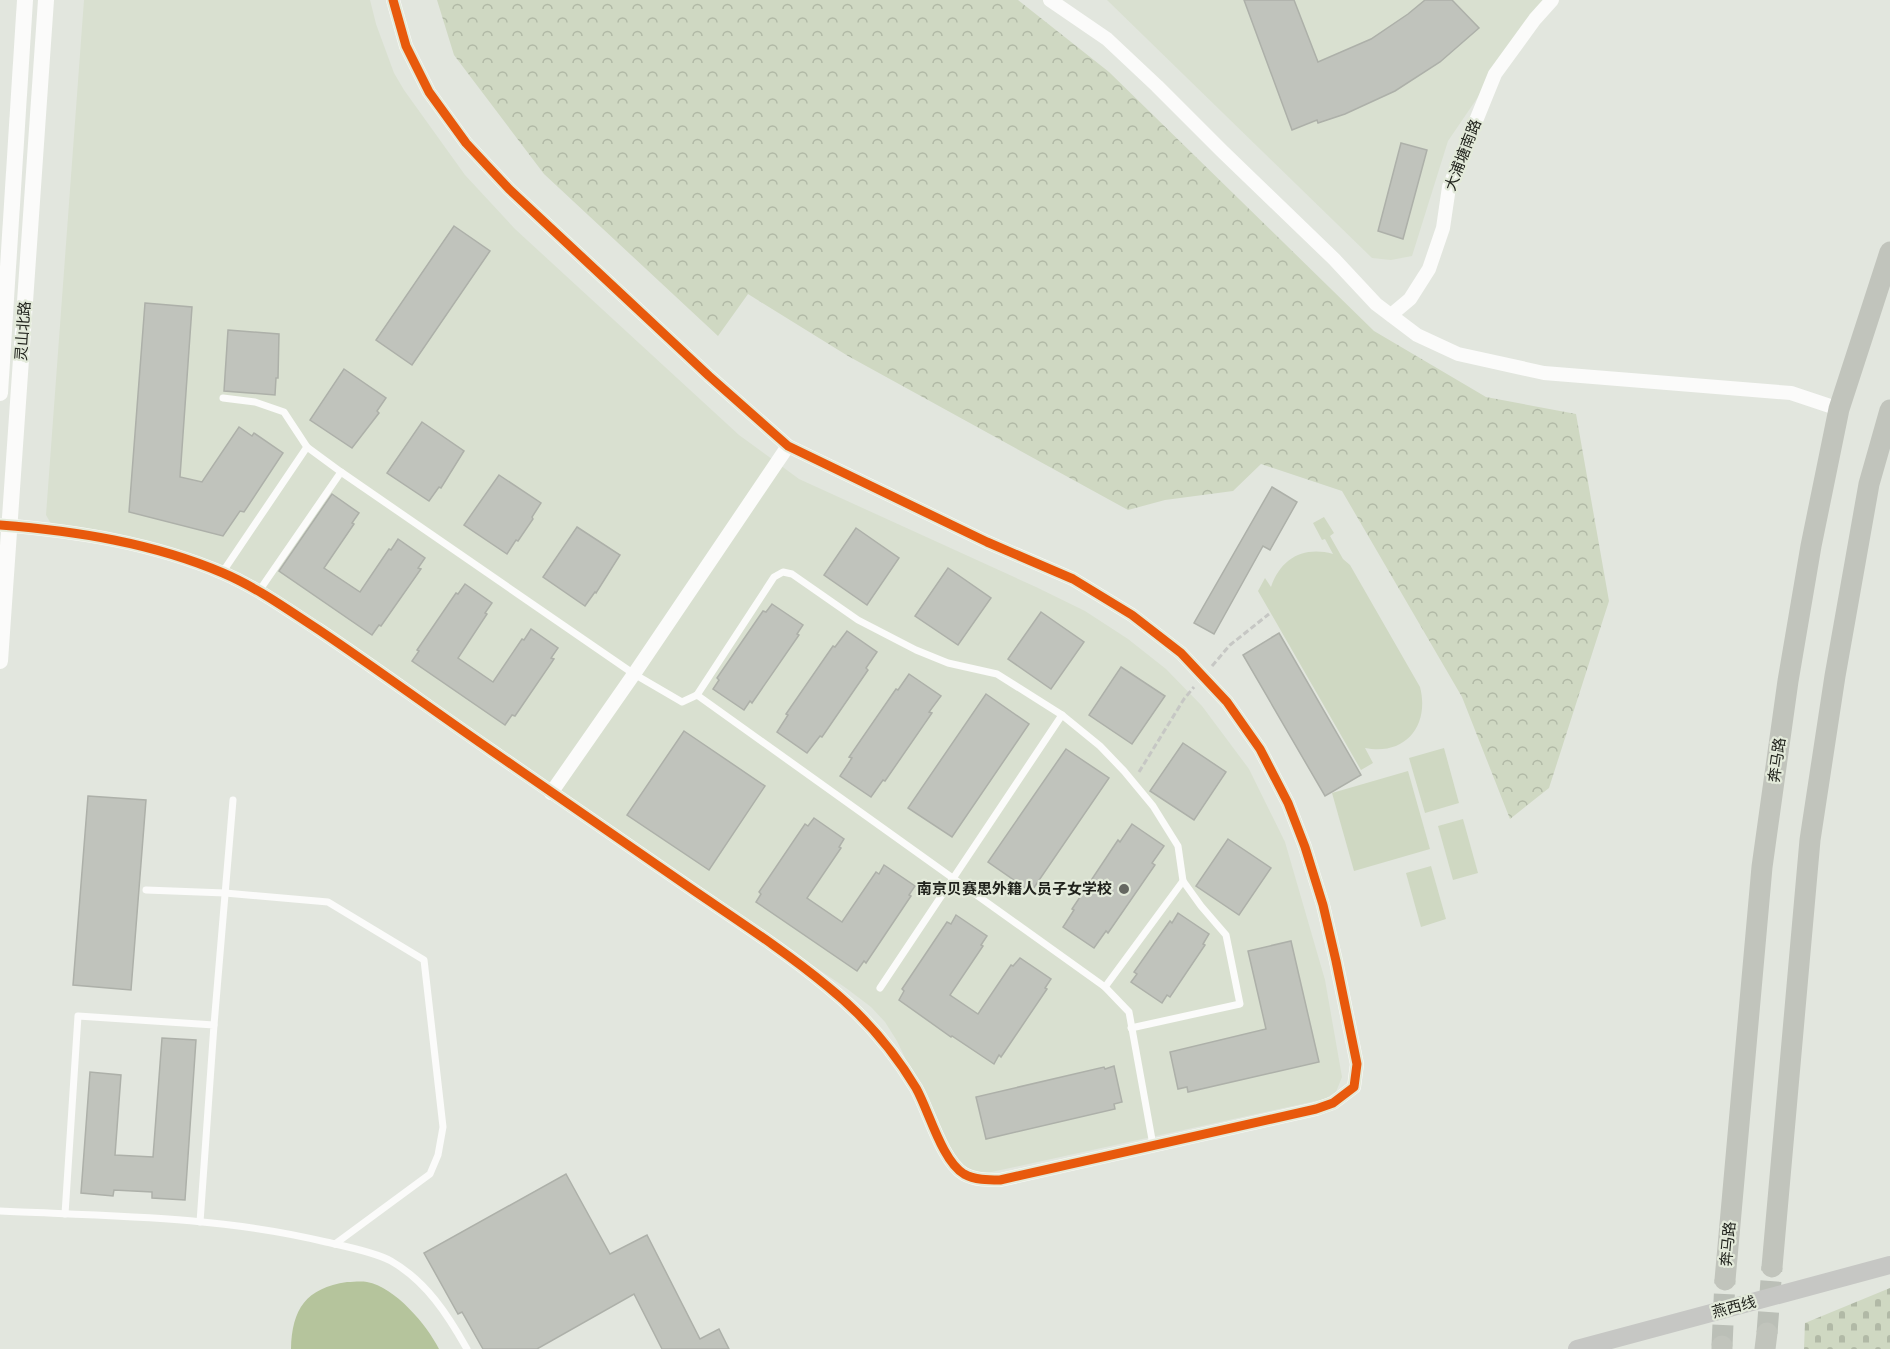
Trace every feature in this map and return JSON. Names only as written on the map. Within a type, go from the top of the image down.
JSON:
[{"type":"main road","name":"奔马路","points":[[1725,1280],[1762,867],[1793,648],[1839,409],[1890,252]]},
{"type":"main road","points":[[1772,1267],[1810,840],[1835,676],[1869,484],[1890,410]]},
{"type":"main road","name":"燕西线","points":[[1577,1349],[1890,1265]]},
{"type":"street","name":"灵山北路","points":[[0,393],[26,0]]},
{"type":"street","name":"灵山北路","points":[[0,661],[5,526],[46,0]]},
{"type":"street","points":[[5,526],[54,529],[114,541],[160,551],[222,573],[259,591],[342,646],[747,927],[824,983],[857,1011],[890,1049],[910,1079],[929,1113],[948,1158],[963,1173],[981,1179],[1000,1180],[1316,1109],[1333,1103],[1353,1087],[1357,1064],[1328,928],[1305,847],[1283,794],[1260,749],[1227,702],[1181,653],[1132,615],[1073,579],[987,542],[788,446],[709,376],[509,189],[466,143],[429,92],[406,46],[393,0]]},
{"type":"street","points":[[1050,0],[1107,39],[1334,259],[1376,304],[1416,335],[1458,354],[1544,372],[1791,393],[1839,409]]},
{"type":"street","name":"大浦塘南路","points":[[1391,315],[1410,299],[1429,269],[1443,228],[1449,187],[1496,74],[1535,19],[1552,0]]},
{"type":"street","points":[[551,793],[788,446]]},
{"type":"lane","points":[[223,398],[255,402],[284,412],[307,447],[341,472],[634,674],[682,702],[697,695],[774,577],[783,572],[792,574],[858,620],[916,650],[948,663],[996,674],[1062,715],[1100,746],[1153,806],[1178,846],[1183,881],[1226,935],[1240,1004],[1131,1028]]},
{"type":"lane","points":[[222,573],[307,447]]},
{"type":"lane","points":[[259,591],[341,472]]},
{"type":"lane","points":[[697,695],[1105,987],[1129,1012],[1153,1145]]},
{"type":"lane","points":[[880,988],[1062,715]]},
{"type":"lane","points":[[200,1222],[233,800]]},
{"type":"lane","points":[[1105,987],[1183,881]]},
{"type":"lane","points":[[146,890],[225,893],[328,902],[424,960],[443,1127],[438,1155],[430,1174],[335,1244]]},
{"type":"lane","points":[[65,1214],[78,1016],[214,1025]]},
{"type":"lane","points":[[0,1210],[200,1222],[270,1230],[385,1258],[407,1272],[437,1301],[467,1349]]},
{"type":"path","points":[[1230,645],[1269,614]]},
{"type":"path","points":[[1133,781],[1184,699]]},
{"type":"shaded area","points":[[84,0],[370,0],[394,73],[465,175],[515,229],[739,435],[799,479],[1085,611],[1128,639],[1166,669],[1202,706],[1249,769],[1285,842],[1325,980],[1342,1077],[1336,1092],[1325,1099],[987,1173],[971,1172],[952,1156],[897,1041],[885,1022],[871,1007],[846,988],[268,596],[244,582],[50,522],[46,515]]},
{"type":"shaded area","points":[[1107,0],[1544,0],[1448,141],[1412,256],[1391,260],[1372,258]]},
{"type":"shaded area","points":[[347,1282],[367,1282],[378,1285],[399,1299],[427,1329],[439,1349],[291,1349],[294,1322],[304,1303],[321,1289]]},
{"type":"green space","points":[[437,0],[1018,0],[1109,72],[1374,331],[1486,397],[1576,414],[1609,601],[1549,788],[1510,819],[1462,697],[1342,491],[1261,464],[1233,491],[1165,500],[1128,510],[848,356],[748,294],[718,336],[544,174],[454,55]]},
{"type":"green space","points":[[1324,517],[1334,533],[1330,536],[1343,559],[1350,565],[1420,687],[1422,701],[1418,726],[1403,742],[1392,747],[1365,748],[1373,763],[1361,770],[1258,591],[1265,578],[1271,587],[1281,568],[1303,553],[1333,554],[1313,523]]},
{"type":"green space","points":[[1444,748],[1459,803],[1425,813],[1409,758]]},
{"type":"green space","points":[[1408,771],[1430,849],[1354,871],[1332,793]]},
{"type":"green space","points":[[1463,819],[1478,873],[1453,880],[1438,826]]},
{"type":"green space","points":[[1431,866],[1446,919],[1421,927],[1406,873]]},
{"type":"green space","points":[[1890,1288],[1890,1349],[1804,1349],[1805,1323]]},
{"type":"building","points":[[1244,0],[1294,0],[1318,62],[1371,39],[1425,0],[1452,0],[1479,28],[1440,62],[1395,91],[1345,114],[1318,123],[1317,120],[1292,130]]},
{"type":"building","points":[[1401,143],[1427,150],[1403,239],[1378,231]]},
{"type":"building","points":[[454,226],[490,251],[412,365],[376,340]]},
{"type":"building","points":[[145,303],[192,307],[180,477],[202,482],[239,427],[252,436],[254,433],[283,453],[244,512],[240,511],[223,536],[129,512]]},
{"type":"building","points":[[228,330],[279,334],[278,378],[276,378],[275,395],[224,391]]},
{"type":"building","points":[[344,369],[386,398],[377,411],[379,413],[352,448],[310,420]]},
{"type":"building","points":[[422,422],[464,451],[441,488],[439,487],[429,501],[387,473]]},
{"type":"building","points":[[499,475],[541,503],[533,519],[507,554],[464,525]]},
{"type":"building","points":[[1272,487],[1297,502],[1270,550],[1263,546],[1214,634],[1194,623]]},
{"type":"building","points":[[332,494],[359,513],[324,568],[360,592],[398,539],[425,558],[418,568],[421,569],[381,626],[379,625],[372,635],[279,571]]},
{"type":"building","points":[[577,527],[620,555],[585,606],[543,577]]},
{"type":"building","points":[[856,528],[899,558],[867,605],[824,575]]},
{"type":"building","points":[[948,568],[991,598],[958,645],[915,616]]},
{"type":"building","points":[[465,584],[492,603],[458,658],[493,682],[531,629],[558,648],[551,658],[554,659],[515,716],[512,715],[505,725],[412,661],[456,593],[458,594]]},
{"type":"building","points":[[772,604],[803,625],[797,634],[799,635],[752,703],[750,701],[744,710],[713,689],[719,680],[717,678],[763,611],[766,612]]},
{"type":"building","points":[[1041,612],[1084,642],[1051,689],[1008,659]]},
{"type":"building","points":[[847,631],[877,652],[866,668],[868,670],[822,737],[820,736],[807,753],[777,732],[788,715],[786,714],[833,646],[835,647]]},
{"type":"building","points":[[1279,633],[1361,775],[1325,796],[1243,655]]},
{"type":"building","points":[[1121,667],[1165,696],[1132,744],[1089,715]]},
{"type":"building","points":[[909,674],[941,696],[929,712],[932,713],[885,781],[883,780],[871,797],[840,776],[852,758],[849,757]]},
{"type":"building","points":[[986,694],[1029,724],[952,837],[908,808]]},
{"type":"building","points":[[684,731],[765,786],[709,870],[627,815]]},
{"type":"building","points":[[1183,743],[1226,772],[1194,820],[1150,791]]},
{"type":"building","points":[[1066,749],[1109,778],[1031,892],[988,862]]},
{"type":"building","points":[[88,796],[146,800],[131,990],[73,985]]},
{"type":"building","points":[[814,818],[844,839],[839,847],[841,848],[807,898],[842,922],[876,872],[879,874],[884,865],[915,886],[909,895],[911,896],[866,963],[864,961],[857,971],[756,902],[761,894],[759,892],[805,824],[808,826]]},
{"type":"building","points":[[1132,824],[1164,846],[1152,863],[1155,865],[1108,933],[1106,931],[1094,948],[1063,927],[1074,910],[1072,909],[1118,840],[1120,842]]},
{"type":"building","points":[[1228,839],[1271,868],[1239,915],[1196,886]]},
{"type":"building","points":[[1178,913],[1209,934],[1203,944],[1205,945],[1170,997],[1167,995],[1162,1003],[1131,982],[1137,974],[1134,972]]},
{"type":"building","points":[[956,915],[987,936],[981,945],[983,946],[950,995],[978,1014],[1011,965],[1013,966],[1020,958],[1051,979],[1045,988],[1047,989],[994,1064],[899,1000],[904,991],[902,989],[947,922],[951,924]]},
{"type":"building","points":[[1291,941],[1319,1062],[1188,1092],[1187,1087],[1178,1089],[1170,1052],[1266,1029],[1248,951]]},
{"type":"building","points":[[162,1038],[196,1040],[185,1200],[152,1198],[152,1192],[114,1190],[113,1196],[81,1193],[90,1072],[121,1075],[115,1155],[153,1157]]},
{"type":"building","points":[[1114,1066],[1122,1102],[1114,1104],[1115,1109],[986,1139],[976,1097]]},
{"type":"building","points":[[566,1174],[610,1254],[647,1235],[700,1339],[719,1329],[729,1349],[662,1349],[634,1294],[537,1349],[483,1349],[462,1312],[458,1314],[424,1253]]},
{"type":"tunnel","points":[[1767,1333],[1772,1267]]},
{"type":"tunnel","points":[[1722,1346],[1725,1280]]},
{"type":"cycle path","points":[[0,525],[86,535],[169,554],[223,573],[248,585],[319,630],[763,937],[840,997],[865,1020],[897,1059],[916,1088],[949,1158],[956,1168],[968,1176],[1000,1180],[1316,1109],[1333,1103],[1354,1087],[1357,1064],[1336,961],[1323,905],[1305,847],[1288,803],[1260,749],[1227,702],[1181,653],[1132,615],[1073,579],[987,542],[788,446],[709,376],[509,189],[466,143],[429,92],[406,46],[393,0]]},
{"type":"place","name":"南京贝赛思外籍人员子女学校","points":[[1124,889]]}]
